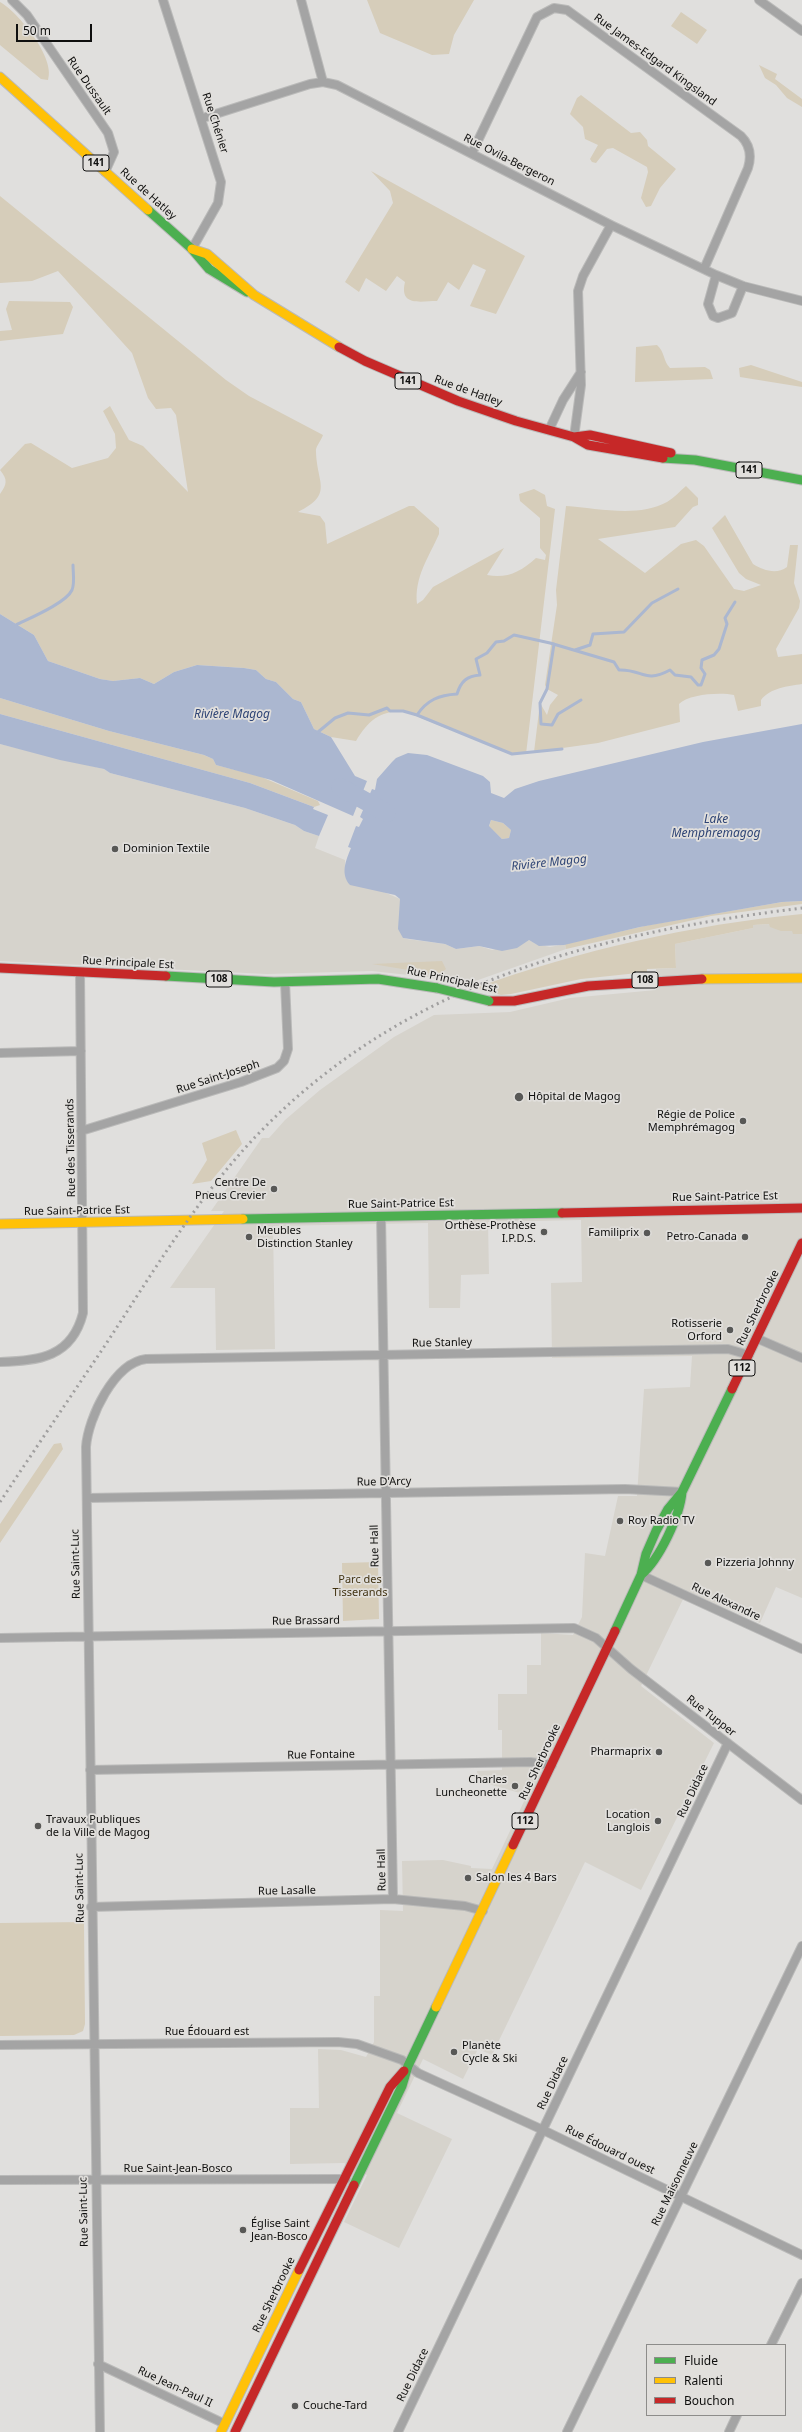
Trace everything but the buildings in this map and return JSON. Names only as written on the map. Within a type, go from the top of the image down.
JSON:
[{"type":"main road","name":"Rue de Hatley","points":[[0,77],[192,248],[201,262],[219,276],[254,295],[313,334],[376,366],[458,401],[574,437],[588,445],[656,457],[695,460],[802,480]]},
{"type":"main road","name":"Rue Principale Est","points":[[0,968],[285,982],[378,979],[437,988],[490,1001],[516,1001],[571,988],[632,981],[802,978]]},
{"type":"main road","name":"Rue Saint-Patrice Est","points":[[0,1224],[802,1208]]},
{"type":"main road","name":"Rue Sherbrooke","points":[[238,2431],[402,2086],[408,2066],[608,1647],[641,1575],[642,1563],[670,1504],[682,1492],[802,1243]]},
{"type":"main road","name":"Rue Sherbrooke","points":[[223,2428],[390,2087],[408,2066]]},
{"type":"main road","name":"Rue Jean-Paul II","points":[[223,2428],[238,2431]]},
{"type":"street","name":"Rue Dussault","points":[[12,0],[27,15],[108,133],[114,152],[110,166],[105,172]]},
{"type":"street","name":"Rue Chénier","points":[[163,0],[202,118],[220,176],[222,189],[218,203],[192,248]]},
{"type":"street","points":[[301,0],[323,82]]},
{"type":"street","points":[[759,0],[802,31]]},
{"type":"street","points":[[770,8],[775,0]]},
{"type":"street","name":"Rue James-Edgard Kingsland","points":[[472,153],[537,17],[554,8],[567,10],[741,136],[748,145],[750,156],[748,168],[704,269]]},
{"type":"street","name":"Rue Ovila-Bergeron","points":[[202,118],[303,86],[323,82],[337,84],[611,225],[716,275],[743,286],[802,301]]},
{"type":"street","points":[[574,437],[580,404],[581,372],[578,291],[583,276],[611,225]]},
{"type":"street","points":[[716,275],[708,304],[713,316],[718,318],[732,313],[743,286]]},
{"type":"street","points":[[548,430],[562,400],[581,372]]},
{"type":"street","name":"Rue des Tisserands","points":[[0,1362],[34,1360],[49,1356],[68,1342],[78,1328],[84,1306],[80,973]]},
{"type":"street","name":"Rue Saint-Joseph","points":[[81,1131],[241,1082],[277,1068],[284,1061],[288,1049],[285,982]]},
{"type":"street","points":[[0,1053],[81,1051]]},
{"type":"street","name":"Rue Hall","points":[[381,1216],[393,1899]]},
{"type":"street","points":[[756,1338],[802,1358]]},
{"type":"street","name":"Rue Stanley","points":[[135,1361],[146,1359],[384,1356],[728,1348],[748,1355]]},
{"type":"street","name":"Rue Saint-Luc","points":[[100,2432],[94,2180],[86,1447],[90,1421],[127,1365],[135,1361]]},
{"type":"street","name":"Rue D'Arcy","points":[[87,1498],[632,1489],[682,1492]]},
{"type":"street","name":"Rue Alexandre","points":[[641,1575],[802,1649]]},
{"type":"street","name":"Rue Brassard","points":[[0,1638],[88,1635],[566,1627],[582,1630],[608,1647]]},
{"type":"street","name":"Rue Tupper","points":[[608,1647],[631,1669],[802,1800]]},
{"type":"street","name":"Rue Didace","points":[[398,2432],[728,1743]]},
{"type":"street","name":"Rue Fontaine","points":[[90,1770],[530,1762],[552,1765]]},
{"type":"street","name":"Rue Lasalle","points":[[91,1907],[393,1899],[464,1906],[483,1911]]},
{"type":"street","name":"Rue Maisonneuve","points":[[567,2432],[802,1946]]},
{"type":"street","name":"Rue Édouard est","points":[[0,2045],[344,2042],[402,2060],[408,2066]]},
{"type":"street","name":"Rue Édouard ouest","points":[[408,2066],[418,2073],[543,2130],[802,2255]]},
{"type":"street","name":"Rue Saint-Jean-Bosco","points":[[0,2180],[357,2179]]},
{"type":"street","points":[[772,2344],[802,2283]]},
{"type":"street","name":"Rue Jean-Paul II","points":[[98,2364],[223,2428]]},
{"type":"street","points":[[729,2432],[737,2416]]},
{"type":"shaded area","points":[[0,744],[104,769],[110,773],[245,808],[295,825],[304,831],[319,836],[315,848],[345,860],[345,875],[400,899],[403,938],[445,944],[456,949],[479,946],[492,950],[529,940],[536,944],[550,947],[565,944],[566,949],[464,985],[427,977],[372,971],[267,974],[0,961]]},
{"type":"shaded area","points":[[770,924],[793,931],[793,934],[802,934],[802,1598],[776,1587],[760,1623],[687,1591],[641,1686],[714,1743],[641,1890],[585,1862],[492,2055],[478,2049],[463,2079],[423,2059],[397,2113],[452,2139],[399,2248],[344,2222],[367,2175],[344,2163],[290,2164],[290,2108],[319,2108],[318,2049],[341,2050],[366,2057],[374,2042],[374,1996],[380,1996],[380,1910],[403,1911],[402,1861],[443,1860],[471,1866],[471,1868],[492,1869],[527,1795],[478,1781],[477,1771],[502,1770],[502,1730],[498,1730],[498,1694],[527,1694],[527,1665],[541,1665],[541,1633],[573,1635],[582,1617],[585,1553],[605,1556],[618,1496],[637,1496],[644,1389],[690,1387],[692,1356],[552,1358],[551,1283],[582,1282],[581,1220],[488,1222],[489,1274],[461,1275],[460,1308],[429,1308],[428,1223],[273,1226],[275,1349],[216,1350],[215,1288],[170,1288],[224,1211],[211,1211],[262,1138],[269,1138],[285,1120],[320,1090],[394,1037],[434,1015],[510,1012],[570,998],[656,990],[656,969],[676,968],[675,944],[753,928],[753,925]]},
{"type":"green space","points":[[367,0],[474,0],[454,35],[449,54],[432,55],[380,33]]},
{"type":"green space","points":[[0,2],[16,15],[34,36],[46,60],[49,71],[48,80],[41,79],[0,45]]},
{"type":"green space","points":[[681,12],[707,30],[697,44],[671,26]]},
{"type":"green space","points":[[759,65],[777,74],[775,79],[802,99],[802,107],[787,98],[776,85],[765,78]]},
{"type":"green space","points":[[581,95],[631,133],[640,132],[647,140],[648,146],[676,169],[660,188],[651,206],[646,207],[641,198],[648,172],[647,167],[613,148],[607,149],[596,163],[592,162],[590,159],[598,145],[585,139],[583,127],[570,114],[577,98]]},
{"type":"green space","points":[[371,171],[525,256],[496,314],[470,306],[486,270],[473,264],[459,290],[448,282],[437,301],[418,302],[408,299],[405,296],[405,282],[397,276],[386,291],[366,278],[359,292],[345,282],[393,203],[390,191]]},
{"type":"green space","points":[[0,196],[226,380],[249,396],[323,435],[316,450],[321,487],[320,494],[309,506],[298,512],[320,516],[325,523],[327,544],[409,506],[414,506],[439,528],[439,534],[420,576],[417,604],[423,600],[433,587],[504,548],[487,575],[507,575],[519,571],[536,558],[545,560],[546,555],[540,548],[540,518],[520,501],[519,494],[534,489],[545,495],[547,506],[555,509],[526,754],[512,754],[403,711],[387,713],[375,718],[365,728],[356,741],[331,737],[314,729],[301,702],[293,699],[276,682],[266,679],[256,670],[197,665],[174,672],[154,684],[140,678],[113,681],[100,679],[48,661],[34,635],[0,614],[0,494],[6,482],[0,470],[25,444],[31,443],[72,468],[108,458],[116,448],[115,434],[103,411],[110,406],[129,440],[143,446],[188,492],[176,415],[171,408],[156,409],[148,398],[132,353],[58,271],[32,281],[0,283]]},
{"type":"green space","points":[[9,301],[70,302],[73,307],[63,334],[0,341],[0,331],[12,330],[6,309]]},
{"type":"green space","points":[[657,345],[670,368],[705,367],[710,370],[713,379],[635,382],[636,347]]},
{"type":"green space","points":[[751,365],[802,382],[802,387],[740,377],[739,368]]},
{"type":"green space","points":[[686,486],[698,498],[698,505],[693,507],[675,527],[598,539],[645,573],[681,544],[696,540],[704,546],[734,589],[744,591],[761,585],[746,579],[739,573],[712,528],[725,515],[753,564],[761,568],[770,571],[778,571],[787,567],[790,545],[798,545],[794,583],[800,601],[799,608],[776,649],[778,657],[802,654],[802,684],[774,690],[761,700],[761,706],[738,711],[734,695],[713,694],[697,696],[679,704],[680,722],[598,743],[534,752],[540,703],[547,715],[550,705],[558,695],[547,689],[545,685],[557,605],[556,590],[566,506],[617,511],[643,510],[656,507],[667,502]]},
{"type":"green space","points":[[0,698],[109,731],[204,755],[213,759],[216,765],[259,776],[318,801],[320,805],[314,807],[250,783],[0,714]]},
{"type":"green space","points":[[491,820],[503,823],[511,830],[509,838],[502,839],[489,827]]},
{"type":"green space","points":[[802,901],[802,904],[711,916],[566,949],[565,944],[649,925],[782,902]]},
{"type":"green space","points":[[802,914],[802,934],[793,934],[792,931],[781,931],[770,927],[769,924],[753,925],[753,928],[675,944],[676,968],[647,969],[647,972],[581,979],[501,995],[475,988],[555,962],[636,941],[719,925]]},
{"type":"green space","points":[[442,961],[446,969],[439,975],[372,964]]},
{"type":"green space","points":[[236,1130],[242,1144],[211,1181],[192,1184],[207,1160],[202,1143]]},
{"type":"green space","points":[[61,1443],[63,1449],[0,1543],[0,1524],[54,1444]]},
{"type":"green space","name":"Parc des Tisserands","points":[[378,1562],[379,1619],[343,1621],[342,1563]]},
{"type":"green space","points":[[84,1922],[85,2024],[83,2031],[74,2035],[0,2036],[0,1923]]},
{"type":"water","name":"Rivière Magog","points":[[0,614],[34,635],[48,661],[100,679],[113,681],[140,678],[154,684],[174,672],[197,665],[256,670],[266,679],[276,682],[293,699],[301,702],[314,729],[331,737],[355,776],[367,781],[353,816],[271,780],[216,765],[213,759],[204,755],[109,731],[0,698]]},
{"type":"water","points":[[0,714],[250,783],[314,807],[313,809],[328,815],[319,836],[304,831],[295,825],[245,808],[110,773],[104,769],[60,760],[0,744]]},
{"type":"water","name":"Lake Memphremagog","points":[[802,724],[802,901],[782,902],[640,927],[564,945],[539,946],[529,940],[517,948],[502,951],[479,946],[456,949],[445,944],[403,938],[398,929],[400,899],[395,895],[350,885],[345,876],[346,862],[351,848],[348,847],[356,826],[359,827],[363,819],[360,817],[372,789],[375,790],[377,779],[396,758],[408,753],[427,755],[483,776],[490,782],[491,793],[504,798],[515,789],[539,781],[703,742]],"holes":[[[491,820],[503,823],[511,830],[509,838],[502,839],[489,826]]]},
{"type":"waterway","points":[[16,625],[47,610],[68,595],[72,590],[74,578],[73,565]]},
{"type":"waterway","points":[[575,650],[590,645],[593,634],[624,632],[652,603],[678,589]]},
{"type":"waterway","points":[[417,715],[429,702],[434,699],[457,694],[460,686],[465,680],[480,675],[476,659],[487,653],[496,642],[504,641],[514,635],[550,643],[614,662],[619,670],[627,670],[649,676],[654,676],[670,670],[675,675],[691,677],[698,685],[701,685],[705,674],[701,668],[702,660],[714,655],[719,649],[727,624],[725,618],[735,602]]},
{"type":"waterway","points":[[554,644],[547,689],[540,703],[541,724],[552,725],[558,714],[581,700]]},
{"type":"waterway","points":[[318,732],[335,718],[348,713],[369,715],[387,708],[390,711],[403,711],[417,715],[512,754],[562,749]]},
{"type":"waterway","name":"Rivière Magog","points":[[340,787],[387,813]]},
{"type":"railway","points":[[0,1502],[161,1259],[220,1177],[265,1127],[322,1076],[383,1034],[447,999],[514,971],[583,949],[654,932],[802,908]]},
{"type":"traffic: fast","points":[[148,210],[192,249],[209,269],[247,292]]},
{"type":"traffic: fast","points":[[663,458],[695,460],[802,480]]},
{"type":"traffic: fast","points":[[166,976],[274,982],[378,979],[437,988]]},
{"type":"traffic: fast","points":[[437,988],[489,1001]]},
{"type":"traffic: fast","points":[[243,1219],[562,1213]]},
{"type":"traffic: fast","points":[[615,1631],[641,1575],[646,1554],[656,1531],[668,1509],[682,1492],[732,1389]]},
{"type":"traffic: fast","points":[[641,1575],[655,1559],[668,1537],[677,1513],[682,1492]]},
{"type":"traffic: fast","points":[[354,2185],[402,2086],[408,2066],[436,2007]]},
{"type":"traffic: slow","points":[[0,77],[148,210]]},
{"type":"traffic: slow","points":[[192,249],[207,254],[254,295],[339,347]]},
{"type":"traffic: slow","points":[[702,979],[802,978]]},
{"type":"traffic: slow","points":[[0,1224],[243,1219]]},
{"type":"traffic: slow","points":[[436,2007],[513,1845]]},
{"type":"traffic: slow","points":[[221,2432],[299,2270]]},
{"type":"traffic: jam","points":[[339,347],[365,361],[458,401],[516,421],[574,437],[588,445],[663,458]]},
{"type":"traffic: jam","points":[[574,437],[590,435],[671,453]]},
{"type":"traffic: jam","points":[[0,968],[166,976]]},
{"type":"traffic: jam","points":[[489,1001],[514,1001],[588,986],[702,979]]},
{"type":"traffic: jam","points":[[562,1213],[802,1208]]},
{"type":"traffic: jam","points":[[732,1389],[802,1243]]},
{"type":"traffic: jam","points":[[513,1845],[615,1631]]},
{"type":"traffic: jam","points":[[299,2270],[390,2087],[404,2071]]},
{"type":"traffic: jam","points":[[235,2432],[354,2185]]},
{"type":"place","name":"Dominion Textile","points":[[115,849]]},
{"type":"place","name":"Hôpital de Magog","points":[[519,1097]]},
{"type":"place","name":"Régie de Police Memphrémagog","points":[[743,1121]]},
{"type":"place","name":"Centre De Pneus Crevier","points":[[274,1189]]},
{"type":"place","name":"Orthèse-Prothèse I.P.D.S.","points":[[544,1232]]},
{"type":"place","name":"Familiprix","points":[[647,1233]]},
{"type":"place","name":"Meubles Distinction Stanley","points":[[249,1237]]},
{"type":"place","name":"Petro-Canada","points":[[745,1237]]},
{"type":"place","name":"Rotisserie Orford","points":[[730,1330]]},
{"type":"place","name":"Roy Radio TV","points":[[620,1521]]},
{"type":"place","name":"Pizzeria Johnny","points":[[708,1563]]},
{"type":"place","name":"Pharmaprix","points":[[659,1752]]},
{"type":"place","name":"Charles Luncheonette","points":[[515,1786]]},
{"type":"place","name":"Location Langlois","points":[[658,1821]]},
{"type":"place","name":"Travaux Publiques de la Ville de Magog","points":[[38,1826]]},
{"type":"place","name":"Salon les 4 Bars","points":[[468,1878]]},
{"type":"place","name":"Planète Cycle & Ski","points":[[454,2052]]},
{"type":"place","name":"Église Saint Jean-Bosco","points":[[243,2230]]},
{"type":"place","name":"Couche-Tard","points":[[295,2406]]}]
